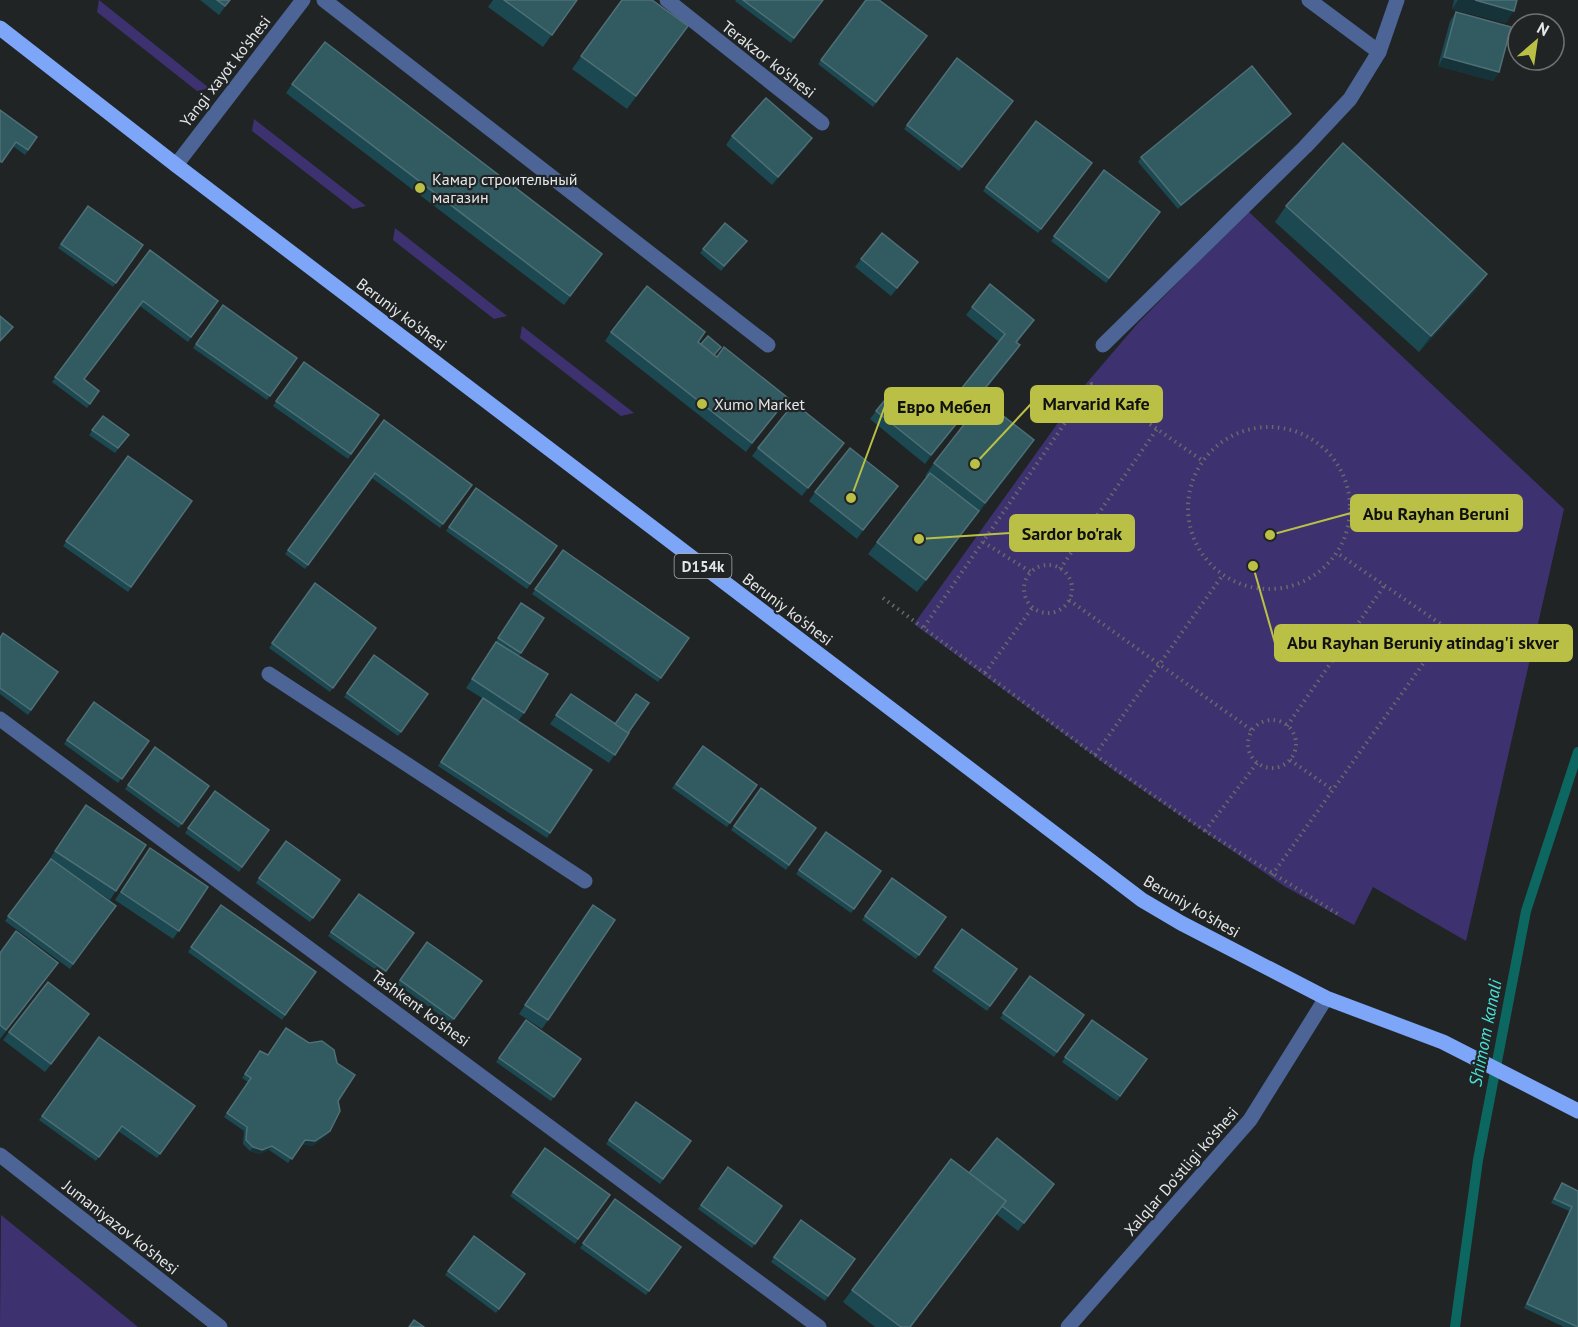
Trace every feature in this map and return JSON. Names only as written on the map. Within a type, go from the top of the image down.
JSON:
[{"type":"main road","name":"Beruniy ko'shesi","points":[[0,28],[176,165],[1142,900],[1181,923],[1326,998],[1443,1042],[1578,1111]]},
{"type":"street","name":"Yangi xayot ko'shesi","points":[[176,165],[303,0]]},
{"type":"street","points":[[324,0],[768,345]]},
{"type":"street","name":"Terakzor ko'shesi","points":[[667,0],[822,123]]},
{"type":"street","points":[[1310,0],[1379,52]]},
{"type":"street","points":[[1103,345],[1305,147],[1350,99],[1379,52],[1397,0]]},
{"type":"street","points":[[269,674],[585,881]]},
{"type":"street","name":"Tashkent ko'shesi","points":[[0,719],[819,1327]]},
{"type":"street","name":"Xalqlar Do'stligi ko'shesi","points":[[1068,1327],[1250,1120],[1326,998]]},
{"type":"street","name":"Jumaniyazov ko'shesi","points":[[0,1155],[220,1327]]},
{"type":"path","points":[[924,627],[1092,384],[1203,461]]},
{"type":"path","points":[[1259,426],[1288,428],[1314,439],[1333,457],[1346,479],[1351,504],[1348,530],[1337,553],[1319,572],[1297,585],[1272,590],[1246,586],[1222,576],[1202,556],[1190,530],[1187,502],[1194,474],[1209,451],[1232,434],[1259,426]]},
{"type":"path","points":[[1060,569],[1157,429]]},
{"type":"path","points":[[983,542],[1031,572]]},
{"type":"path","points":[[1272,875],[1448,629],[1337,553]]},
{"type":"path","points":[[1045,565],[1060,569],[1070,581],[1072,589],[1069,600],[1062,609],[1054,612],[1047,613],[1032,608],[1024,594],[1026,579],[1031,572],[1045,565]]},
{"type":"path","points":[[1095,755],[1222,576]]},
{"type":"path","points":[[1287,726],[1384,586]]},
{"type":"path","points":[[883,598],[1095,755],[1272,875],[1341,916]]},
{"type":"path","points":[[1069,600],[1253,731]]},
{"type":"path","points":[[985,673],[1032,608]]},
{"type":"path","points":[[1270,720],[1287,726],[1295,736],[1296,744],[1295,752],[1290,760],[1279,767],[1271,768],[1257,762],[1249,748],[1253,731],[1262,723],[1270,720]]},
{"type":"path","points":[[1290,760],[1333,789]]},
{"type":"path","points":[[1205,831],[1257,762]]},
{"type":"shaded area","points":[[99,0],[209,88],[197,91],[97,12]]},
{"type":"shaded area","points":[[254,119],[366,206],[353,209],[252,131]]},
{"type":"shaded area","points":[[1248,211],[1564,509],[1466,941],[1373,887],[1354,925],[1284,886],[1116,772],[914,624],[1085,385],[1138,323]]},
{"type":"shaded area","points":[[395,228],[507,316],[494,319],[393,240]]},
{"type":"shaded area","points":[[522,326],[634,413],[621,416],[520,338]]},
{"type":"shaded area","points":[[1,1215],[138,1327],[0,1327]]},
{"type":"building","points":[[217,0],[230,0],[225,6]]},
{"type":"building","points":[[504,0],[577,0],[552,35]]},
{"type":"building","points":[[622,0],[652,0],[688,26],[636,96],[581,56]]},
{"type":"building","points":[[743,0],[823,0],[794,38]]},
{"type":"building","points":[[866,0],[879,0],[927,36],[876,102],[821,60]]},
{"type":"building","points":[[1475,0],[1517,0],[1514,11]]},
{"type":"building","points":[[1456,12],[1506,26],[1506,46],[1499,72],[1444,57]]},
{"type":"building","points":[[325,42],[602,254],[570,296],[292,84]]},
{"type":"building","points":[[957,58],[1013,101],[962,167],[907,125]]},
{"type":"building","points":[[1252,66],[1291,114],[1181,205],[1141,157]]},
{"type":"building","points":[[766,98],[812,138],[778,177],[732,136]]},
{"type":"building","points":[[0,110],[37,137],[28,150],[16,142],[2,162],[0,161]]},
{"type":"building","points":[[1036,121],[1092,163],[1041,229],[986,187]]},
{"type":"building","points":[[1343,143],[1487,274],[1431,336],[1286,206]]},
{"type":"building","points":[[1104,170],[1160,212],[1109,278],[1054,236]]},
{"type":"building","points":[[88,206],[143,245],[116,283],[61,244]]},
{"type":"building","points":[[725,223],[747,241],[724,266],[703,249]]},
{"type":"building","points":[[882,233],[918,262],[897,288],[861,259]]},
{"type":"building","points":[[150,250],[218,301],[191,337],[143,301],[84,379],[99,391],[90,404],[55,377]]},
{"type":"building","points":[[990,284],[1034,320],[1016,342],[1020,345],[931,455],[876,411],[893,390],[934,423],[1005,334],[972,307]]},
{"type":"building","points":[[647,286],[705,332],[698,342],[717,357],[724,347],[788,398],[752,443],[611,332]]},
{"type":"building","points":[[223,305],[297,358],[270,396],[196,344]]},
{"type":"building","points":[[0,316],[13,327],[0,341]]},
{"type":"building","points":[[708,336],[721,347],[714,355],[701,344]]},
{"type":"building","points":[[304,362],[379,415],[351,454],[276,401]]},
{"type":"building","points":[[983,400],[1034,440],[985,503],[934,463]]},
{"type":"building","points":[[794,403],[844,443],[808,488],[758,448]]},
{"type":"building","points":[[103,416],[129,435],[118,448],[92,430]]},
{"type":"building","points":[[384,420],[472,485],[443,524],[375,473],[308,565],[288,550]]},
{"type":"building","points":[[850,448],[898,486],[863,530],[815,492]]},
{"type":"building","points":[[128,456],[192,501],[131,587],[66,541]]},
{"type":"building","points":[[930,473],[979,511],[926,580],[877,542]]},
{"type":"building","points":[[476,488],[557,546],[530,584],[449,527]]},
{"type":"building","points":[[563,550],[689,638],[661,678],[535,589]]},
{"type":"building","points":[[315,583],[376,628],[333,688],[272,643]]},
{"type":"building","points":[[521,603],[544,618],[521,653],[498,638]]},
{"type":"building","points":[[3,633],[58,672],[31,710],[0,688],[0,638]]},
{"type":"building","points":[[496,642],[548,674],[524,713],[472,679]]},
{"type":"building","points":[[374,655],[428,694],[401,732],[347,693]]},
{"type":"building","points":[[571,694],[629,733],[615,755],[556,715]]},
{"type":"building","points":[[636,694],[649,703],[628,733],[615,724]]},
{"type":"building","points":[[483,698],[592,770],[550,833],[441,762]]},
{"type":"building","points":[[94,702],[149,741],[122,779],[67,740]]},
{"type":"building","points":[[703,746],[757,785],[730,823],[676,784]]},
{"type":"building","points":[[155,747],[209,786],[182,824],[128,785]]},
{"type":"building","points":[[761,788],[816,828],[789,865],[734,826]]},
{"type":"building","points":[[215,791],[269,830],[242,867],[188,828]]},
{"type":"building","points":[[86,805],[146,845],[116,891],[55,851]]},
{"type":"building","points":[[826,832],[881,871],[854,909],[799,870]]},
{"type":"building","points":[[286,841],[340,880],[313,918],[259,878]]},
{"type":"building","points":[[150,848],[208,887],[179,931],[121,892]]},
{"type":"building","points":[[51,859],[116,906],[73,964],[8,916]]},
{"type":"building","points":[[892,878],[946,917],[919,955],[865,916]]},
{"type":"building","points":[[359,894],[414,933],[386,971],[331,932]]},
{"type":"building","points":[[221,905],[316,972],[285,1015],[191,947]]},
{"type":"building","points":[[593,905],[615,920],[548,1020],[525,1005]]},
{"type":"building","points":[[962,929],[1017,969],[990,1006],[935,967]]},
{"type":"building","points":[[16,931],[58,963],[6,1030],[0,1025],[0,953]]},
{"type":"building","points":[[427,942],[482,981],[454,1019],[400,980]]},
{"type":"building","points":[[1030,976],[1084,1015],[1057,1052],[1003,1013]]},
{"type":"building","points":[[48,982],[89,1014],[51,1064],[9,1032]]},
{"type":"building","points":[[526,1020],[581,1059],[554,1097],[499,1058]]},
{"type":"building","points":[[1092,1020],[1147,1059],[1120,1096],[1065,1057]]},
{"type":"building","points":[[286,1028],[309,1043],[322,1041],[334,1050],[337,1063],[355,1075],[338,1101],[340,1111],[330,1131],[315,1141],[305,1140],[292,1159],[272,1146],[262,1150],[253,1147],[246,1140],[247,1127],[227,1113],[251,1078],[245,1074],[260,1051],[268,1055]]},
{"type":"building","points":[[99,1037],[195,1106],[160,1154],[122,1126],[99,1157],[42,1116]]},
{"type":"building","points":[[636,1102],[691,1141],[663,1179],[609,1140]]},
{"type":"building","points":[[997,1138],[1054,1184],[1024,1223],[1002,1206],[1006,1201],[969,1173]]},
{"type":"building","points":[[545,1148],[610,1195],[578,1239],[513,1192]]},
{"type":"building","points":[[951,1159],[1006,1201],[910,1327],[901,1327],[852,1290]]},
{"type":"building","points":[[728,1167],[782,1206],[755,1244],[701,1205]]},
{"type":"building","points":[[1562,1183],[1578,1191],[1578,1327],[1527,1304],[1572,1207],[1554,1199]]},
{"type":"building","points":[[615,1199],[681,1247],[649,1291],[583,1243]]},
{"type":"building","points":[[801,1220],[855,1259],[828,1296],[774,1257]]},
{"type":"building","points":[[474,1236],[525,1274],[499,1309],[448,1271]]},
{"type":"building","points":[[414,1320],[424,1327],[409,1327]]},
{"type":"waterway","name":"Shimom kanali","points":[[1455,1327],[1478,1160],[1526,911],[1578,752]]},
{"type":"place","name":"Камар строительный магазин","points":[[420,188]]},
{"type":"place","name":"Xumo Market","points":[[702,404]]},
{"type":"place","name":"Marvarid Kafe","points":[[975,464]]},
{"type":"place","name":"Евро Мебел","points":[[851,498]]},
{"type":"place","name":"Abu Rayhan Beruni","points":[[1270,535]]},
{"type":"place","name":"Sardor bo'rak","points":[[919,539]]},
{"type":"place","name":"Abu Rayhan Beruniy atindag'i skver","points":[[1253,566]]}]
